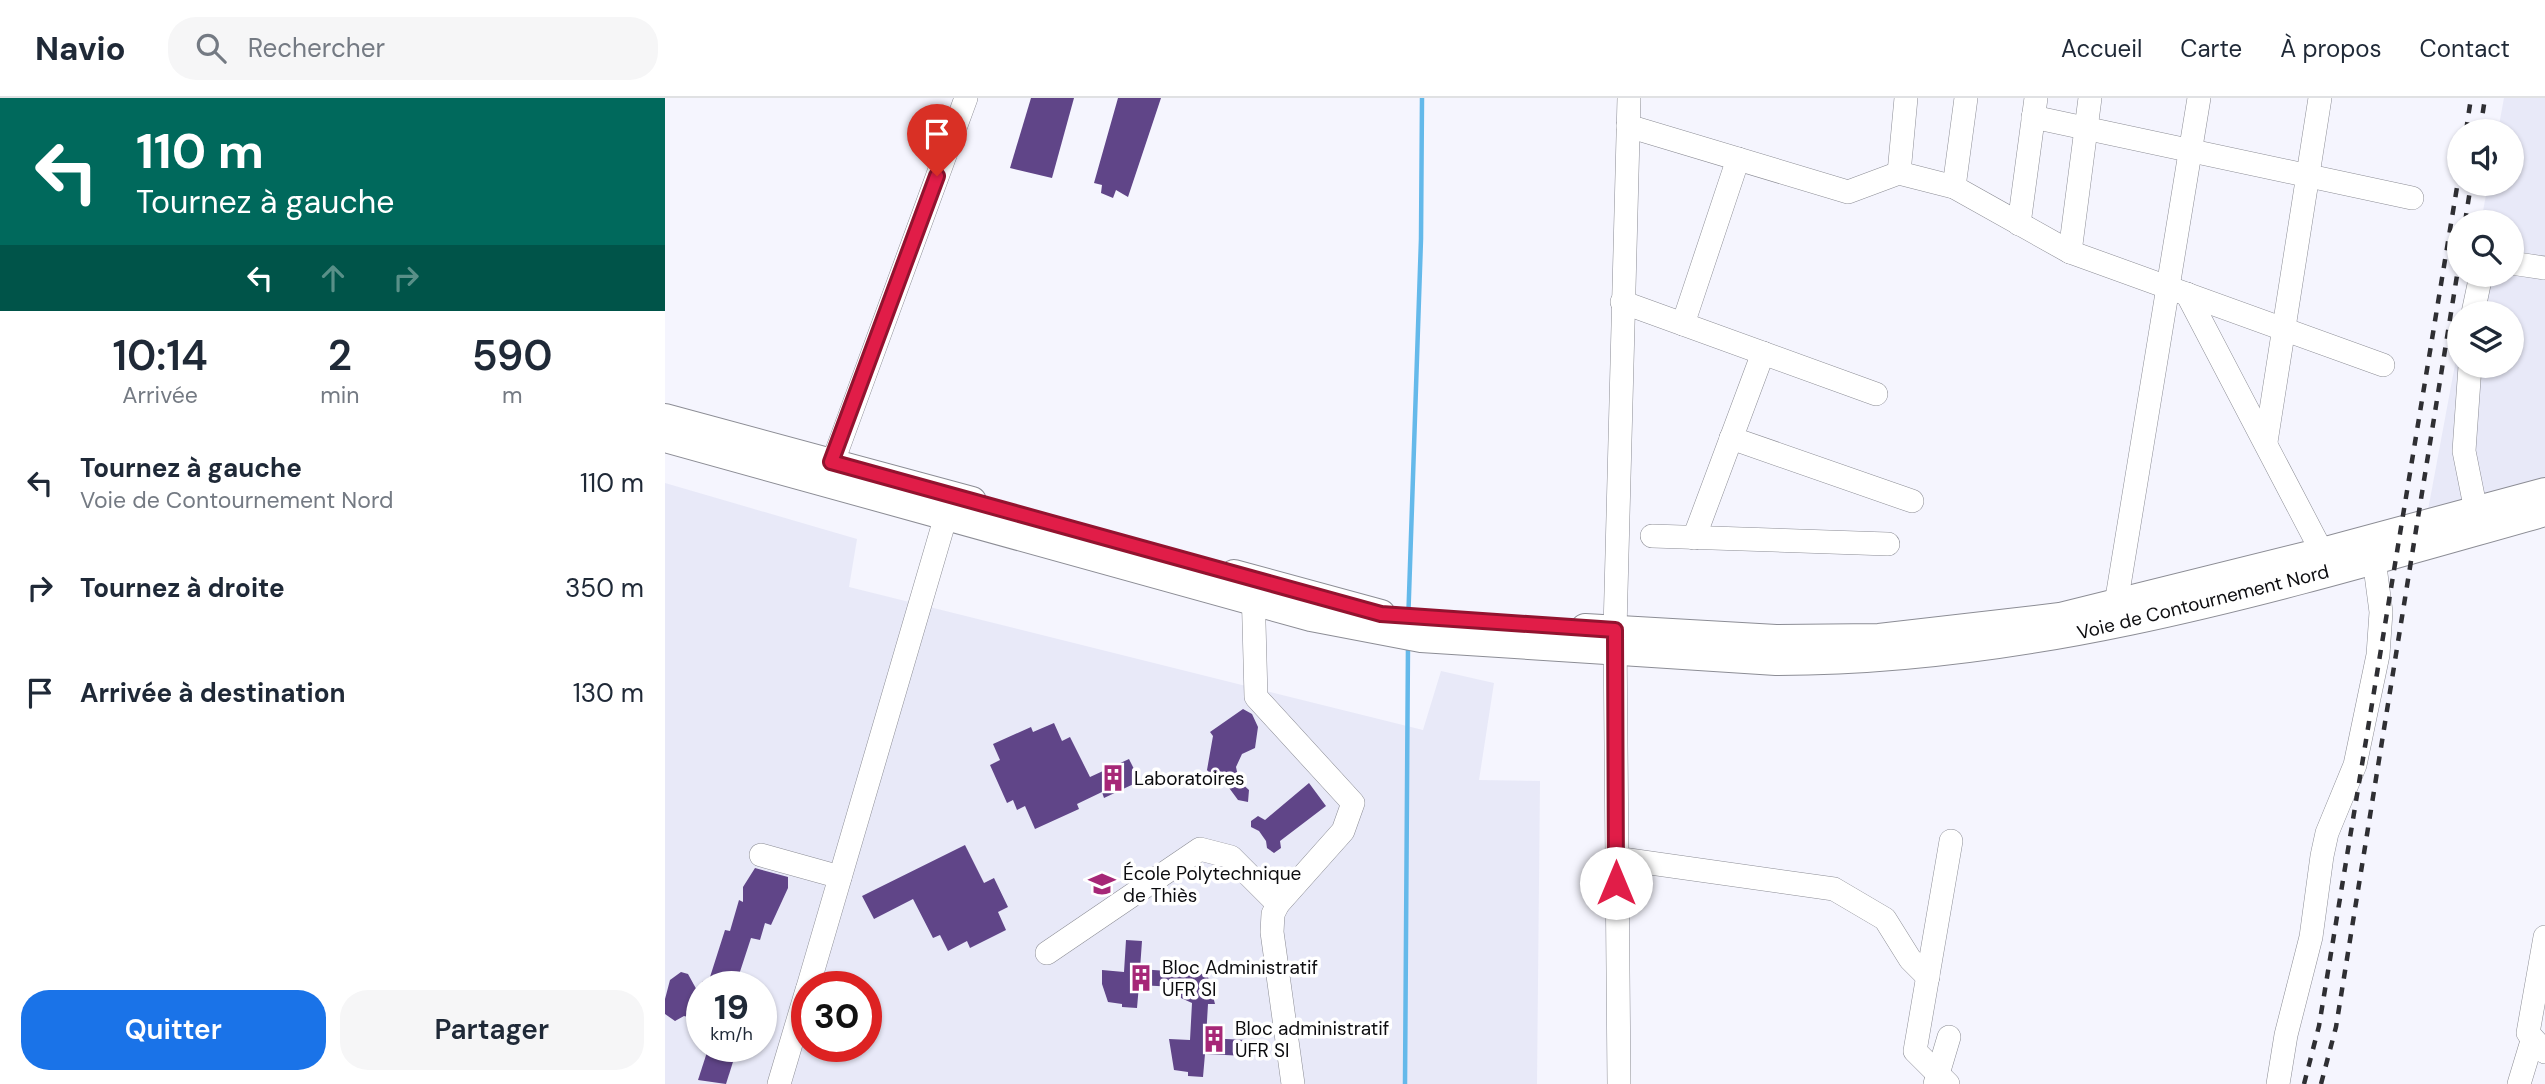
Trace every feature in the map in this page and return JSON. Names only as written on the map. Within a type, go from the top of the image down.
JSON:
[{"type":"main road","name":"Voie de Contournement Nord","points":[[665,418],[829,471],[1252,589],[1311,617],[1421,628],[1616,640],[1879,638],[2060,617],[2322,552],[2545,492]]},
{"type":"main road","name":"Voie de Contournement Nord","points":[[665,438],[829,471]]},
{"type":"main road","name":"Voie de Contournement Nord","points":[[1616,640],[1776,661],[1838,661],[1969,649],[2131,623],[2545,512]]},
{"type":"street","points":[[829,471],[965,98]]},
{"type":"street","points":[[1619,1084],[1615,858],[1616,640],[1622,302],[1629,98]]},
{"type":"street","points":[[1899,173],[1906,98]]},
{"type":"street","points":[[1954,187],[1966,98]]},
{"type":"street","points":[[2070,252],[2090,98]]},
{"type":"street","points":[[2116,604],[2177,291],[2190,151],[2199,98]]},
{"type":"street","points":[[2266,442],[2320,98]]},
{"type":"street","points":[[2019,224],[2034,108],[2086,128],[2412,198]]},
{"type":"street","points":[[1628,126],[1848,192],[1899,173],[1954,187],[2070,252],[2383,365]]},
{"type":"street","points":[[1683,324],[1738,159]]},
{"type":"street","points":[[2524,263],[2544,263]]},
{"type":"street","points":[[2177,291],[2266,442],[2322,552]]},
{"type":"street","points":[[1622,302],[1876,394]]},
{"type":"street","points":[[1694,538],[1763,353]]},
{"type":"street","points":[[2469,378],[2464,451],[2476,511]]},
{"type":"street","points":[[1731,438],[1912,501]]},
{"type":"street","points":[[812,971],[949,505]]},
{"type":"street","points":[[1652,536],[1888,544]]},
{"type":"street","points":[[2278,1084],[2286,1035],[2311,937],[2327,833],[2355,765],[2378,655],[2381,612],[2374,559]]},
{"type":"street","points":[[1252,589],[1255,696],[1353,803],[1343,831],[1278,904],[1273,914],[1272,932],[1293,1084]]},
{"type":"street","points":[[1941,1081],[1915,1051],[1951,841]]},
{"type":"street","points":[[1047,953],[1200,849],[1231,857],[1278,904]]},
{"type":"street","points":[[761,855],[840,877]]},
{"type":"street","points":[[1615,858],[1834,889],[1885,919],[1910,959],[1928,977]]},
{"type":"street","points":[[2519,1084],[2539,1047],[2528,1033],[2544,950]]},
{"type":"street","points":[[1941,1081],[1949,1037]]},
{"type":"street","points":[[779,1084],[791,1043]]},
{"type":"shaded area","points":[[2504,98],[2545,98],[2545,483],[2428,510],[2453,378],[2524,378],[2524,301],[2466,301],[2469,287],[2524,287],[2524,210],[2483,210],[2486,196],[2524,196],[2524,119],[2500,119]]},
{"type":"shaded area","name":"École Polytechnique de Thiès","points":[[665,483],[857,539],[849,587],[1423,730],[1441,671],[1494,683],[1479,780],[1540,781],[1537,1084],[665,1084]]},
{"type":"building","points":[[1031,98],[1074,98],[1052,178],[1010,168]]},
{"type":"building","points":[[1118,98],[1161,98],[1128,197],[1116,190],[1113,198],[1101,193],[1102,185],[1094,183]]},
{"type":"building","points":[[1243,709],[1252,714],[1258,727],[1255,748],[1242,754],[1236,767],[1239,781],[1249,790],[1248,802],[1238,800],[1221,777],[1216,781],[1207,770],[1213,736],[1210,732]]},
{"type":"building","name":"Laboratoires","points":[[1054,723],[1062,741],[1070,737],[1090,777],[1129,759],[1140,781],[1104,798],[1102,792],[1077,804],[1079,809],[1035,829],[1025,806],[1017,810],[1013,800],[1007,803],[990,765],[1000,760],[993,744],[1031,727],[1033,732]]},
{"type":"building","points":[[1309,783],[1326,806],[1280,841],[1281,848],[1274,853],[1267,848],[1259,831],[1251,827],[1251,821],[1258,816],[1265,820]]},
{"type":"building","points":[[965,845],[984,883],[994,878],[1008,907],[998,912],[1006,930],[970,948],[967,941],[948,951],[940,935],[933,938],[913,899],[874,919],[862,896]]},
{"type":"building","points":[[755,868],[788,877],[788,888],[771,925],[765,923],[760,940],[751,938],[740,971],[712,971],[725,930],[730,931],[739,900],[743,902],[743,887]]},
{"type":"building","points":[[1126,940],[1142,941],[1140,969],[1180,972],[1180,963],[1208,977],[1215,1004],[1208,1004],[1206,1038],[1246,1040],[1245,1056],[1205,1054],[1203,1077],[1188,1076],[1188,1072],[1174,1070],[1169,1039],[1190,1040],[1192,1003],[1181,998],[1175,987],[1139,985],[1137,1008],[1108,1002],[1102,984],[1102,970],[1124,972]]},
{"type":"building","points":[[681,972],[686,973],[686,1016],[675,1021],[665,1014],[665,999],[670,980]]},
{"type":"building","points":[[704,1062],[733,1062],[726,1084],[698,1080]]},
{"type":"waterway","points":[[1408,625],[1421,239],[1422,98]]},
{"type":"waterway","points":[[1405,1084],[1408,644]]},
{"type":"railway","points":[[2468,119],[2471,98]]},
{"type":"railway","points":[[2482,119],[2485,98]]},
{"type":"railway","points":[[2304,1084],[2319,1026],[2456,196]]},
{"type":"railway","points":[[2467,210],[2469,196]]},
{"type":"railway","points":[[2321,1084],[2336,1027],[2455,287]]},
{"type":"place","name":"Laboratoires","points":[[1113,778]]},
{"type":"place","name":"École Polytechnique de Thiès","points":[[1102,884]]},
{"type":"place","name":"Bloc Administratif UFR SI","points":[[1141,978]]},
{"type":"place","name":"Bloc administratif UFR SI","points":[[1214,1039]]},
{"type":"route","points":[[937,176],[831,462],[1381,614],[1421,619],[1615,630],[1616,883]]}]
